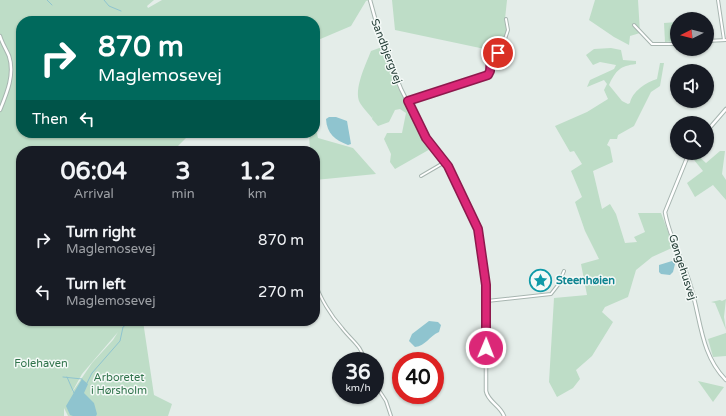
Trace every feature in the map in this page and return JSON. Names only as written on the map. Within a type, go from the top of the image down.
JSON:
[{"type":"street","name":"Sandbjergvej","points":[[370,0],[383,46],[408,101],[426,138],[446,162],[478,229],[484,266],[487,301],[486,391],[488,397],[500,408],[504,416]]},
{"type":"street","points":[[714,41],[725,40],[718,0]]},
{"type":"street","points":[[408,101],[488,75],[490,71],[491,57],[501,51],[508,30],[506,19]]},
{"type":"street","points":[[634,24],[652,44],[670,44]]},
{"type":"street","points":[[0,36],[8,55],[11,71],[7,92],[0,110]]},
{"type":"street","points":[[714,122],[726,109]]},
{"type":"street","name":"Gøngehusvej","points":[[686,160],[665,212],[691,285],[705,348],[712,363],[726,380]]},
{"type":"street","points":[[421,176],[446,162]]},
{"type":"street","points":[[487,301],[550,294],[558,285],[564,271]]},
{"type":"street","points":[[320,295],[336,321],[360,348],[362,352]]},
{"type":"street","points":[[384,398],[392,416]]},
{"type":"green space","points":[[0,0],[154,0],[147,6],[148,8],[162,0],[369,0],[366,1],[351,26],[320,39],[320,16],[16,16],[16,138],[186,138],[178,146],[16,146],[16,326],[144,326],[154,395],[172,404],[168,416],[68,416],[64,408],[64,416],[0,416]],"holes":[[[118,332],[113,340],[92,363],[71,394],[82,374]]]},
{"type":"green space","points":[[392,0],[507,0],[505,19],[508,30],[499,52],[395,30]]},
{"type":"green space","points":[[595,0],[638,0],[640,33],[630,36],[629,45],[589,20]]},
{"type":"green space","points":[[664,23],[670,23],[670,42],[665,42]]},
{"type":"green space","points":[[382,47],[397,84],[428,145],[432,148],[395,169],[390,162],[391,154],[384,139],[387,133],[402,133],[406,113],[400,109],[395,110],[389,122],[378,126],[372,119],[373,115],[372,118],[361,105],[358,98],[359,84],[371,51]]},
{"type":"green space","points":[[611,48],[621,50],[623,60],[636,61],[636,64],[626,66],[616,72],[609,85],[622,101],[628,104],[640,88],[648,82],[657,79],[660,63],[664,63],[660,86],[651,92],[634,126],[618,135],[617,139],[610,139],[607,145],[610,147],[613,162],[593,171],[602,209],[610,204],[616,214],[625,243],[637,242],[634,237],[645,232],[638,213],[661,213],[674,247],[652,257],[636,270],[628,297],[605,307],[602,312],[613,322],[592,356],[576,370],[580,379],[573,388],[557,397],[549,382],[554,298],[587,295],[581,264],[599,259],[585,231],[575,202],[582,197],[571,171],[582,164],[574,151],[570,152],[555,126],[587,112],[608,99],[604,90],[607,84],[604,80],[587,87],[590,80],[614,69],[616,65],[600,62],[593,65],[586,55],[594,49]]},
{"type":"green space","points":[[309,138],[318,138],[353,148],[376,174],[320,180],[320,146],[310,146]]},
{"type":"green space","points":[[720,151],[725,151],[722,174],[726,180],[726,200],[713,185],[695,197],[687,183],[703,171],[694,160],[703,160],[706,163],[710,160],[714,160],[714,156]]},
{"type":"green space","points":[[726,299],[724,317],[726,330],[715,303],[711,302]]},
{"type":"green space","points":[[726,333],[726,356],[713,357],[708,339]]},
{"type":"green space","points":[[698,381],[724,387],[713,402]]},
{"type":"water","points":[[329,117],[336,117],[347,121],[351,144],[348,145],[343,143],[332,136],[328,129],[326,119]]},
{"type":"water","points":[[672,261],[675,264],[673,272],[670,275],[661,274],[659,272],[659,265]]},
{"type":"water","points":[[429,321],[438,322],[441,325],[439,332],[422,345],[415,347],[409,341],[412,334]]},
{"type":"water","points":[[82,379],[88,384],[84,393],[94,403],[97,414],[96,416],[70,415],[66,406]]},
{"type":"waterway","points":[[47,0],[52,5]]},
{"type":"waterway","points":[[104,0],[109,6],[121,11]]},
{"type":"waterway","points":[[87,383],[92,373],[120,341],[124,326]]},
{"type":"waterway","points":[[63,377],[82,379]]},
{"type":"waterway","points":[[67,377],[74,393]]},
{"type":"place","name":"Steenhøien","points":[[541,280]]},
{"type":"route","points":[[486,348],[486,285],[478,229],[448,166],[440,153],[426,138],[408,101],[488,75],[490,71],[491,57],[492,55],[498,53]]},
{"type":"park label","name":"Folehaven","points":[[41,363]]},
{"type":"park label","name":"Arboretet i Hørsholm","points":[[119,383]]}]
